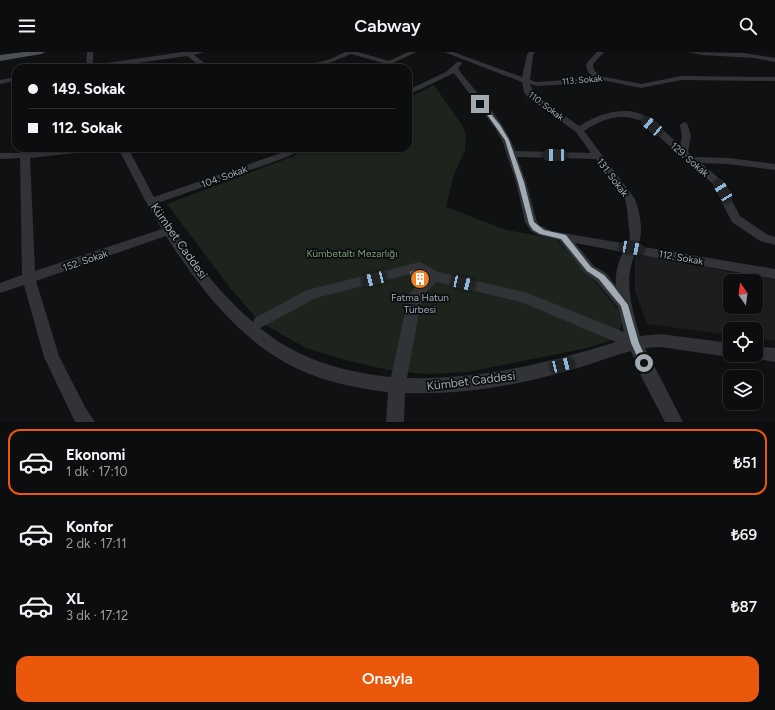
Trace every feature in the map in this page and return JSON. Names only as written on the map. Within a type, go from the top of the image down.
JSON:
[{"type":"main road","points":[[0,55],[18,52]]},
{"type":"main road","points":[[0,58],[41,52]]},
{"type":"street","points":[[89,64],[90,52]]},
{"type":"street","points":[[115,64],[201,52]]},
{"type":"street","points":[[316,64],[333,60],[350,52],[390,63],[413,52]]},
{"type":"street","name":"113. Sokak","points":[[447,52],[525,81],[538,84],[589,81],[597,78],[606,78],[641,86],[681,78],[775,79]]},
{"type":"street","points":[[412,91],[449,74],[470,52]]},
{"type":"street","name":"110. Sokak","points":[[532,52],[530,55],[525,81],[526,91],[579,130]]},
{"type":"street","points":[[597,78],[590,72],[588,67],[590,62],[601,52]]},
{"type":"street","points":[[691,52],[710,54],[760,54],[775,60]]},
{"type":"street","points":[[187,53],[202,64]]},
{"type":"street","name":"112. Sokak","points":[[454,69],[503,133],[513,154],[531,222],[535,228],[542,232],[563,237],[775,274]]},
{"type":"street","points":[[0,82],[12,80]]},
{"type":"street","name":"129. Sokak","points":[[579,130],[588,123],[620,114],[632,114],[644,119],[717,182],[723,191],[736,219],[764,238],[775,241]]},
{"type":"street","points":[[684,125],[686,130],[687,157],[775,167]]},
{"type":"street","name":"131. Sokak","points":[[579,130],[630,199],[636,237],[625,262],[622,277],[624,305]]},
{"type":"street","points":[[0,156],[25,152],[56,154],[69,152]]},
{"type":"street","points":[[25,152],[29,278],[52,357],[79,413],[86,422]]},
{"type":"street","name":"Kümbet Caddesi","points":[[126,152],[151,202],[169,231],[224,303],[258,336],[282,352],[305,364],[339,376],[367,383],[397,387],[432,387],[490,381],[574,362],[635,343],[654,341],[723,349]]},
{"type":"street","name":"104. Sokak","points":[[151,202],[290,152]]},
{"type":"street","points":[[513,154],[597,156]]},
{"type":"street","name":"152. Sokak","points":[[0,288],[169,231]]},
{"type":"street","points":[[563,237],[589,269],[601,277],[624,305],[635,343],[674,422]]},
{"type":"street","points":[[260,322],[312,294],[420,267],[434,276],[523,297],[635,343]]},
{"type":"street","points":[[395,422],[397,387],[416,294],[434,276]]},
{"type":"street","points":[[763,354],[775,355]]},
{"type":"shaded area","points":[[635,254],[743,274],[723,274],[723,314],[763,314],[763,278],[775,280],[775,341],[763,339],[763,322],[723,322],[723,334],[647,324],[635,291]]},
{"type":"green space","name":"Kümbetaltı Mezarlığı","points":[[434,85],[462,125],[466,135],[465,150],[453,177],[446,207],[506,230],[556,239],[618,309],[622,324],[616,339],[583,349],[467,372],[427,374],[393,371],[345,360],[306,348],[260,322],[231,289],[167,204],[294,156],[298,152],[412,152],[412,96]]},
{"type":"building","points":[[418,270],[423,274],[415,280],[410,272]]},
{"type":"place","name":"Fatma Hatun Türbesi","points":[[420,279]]},
{"type":"route","points":[[480,104],[499,126],[507,140],[513,154],[531,222],[535,228],[542,232],[563,237],[589,269],[601,277],[609,286],[624,305],[635,343],[644,363]]}]
